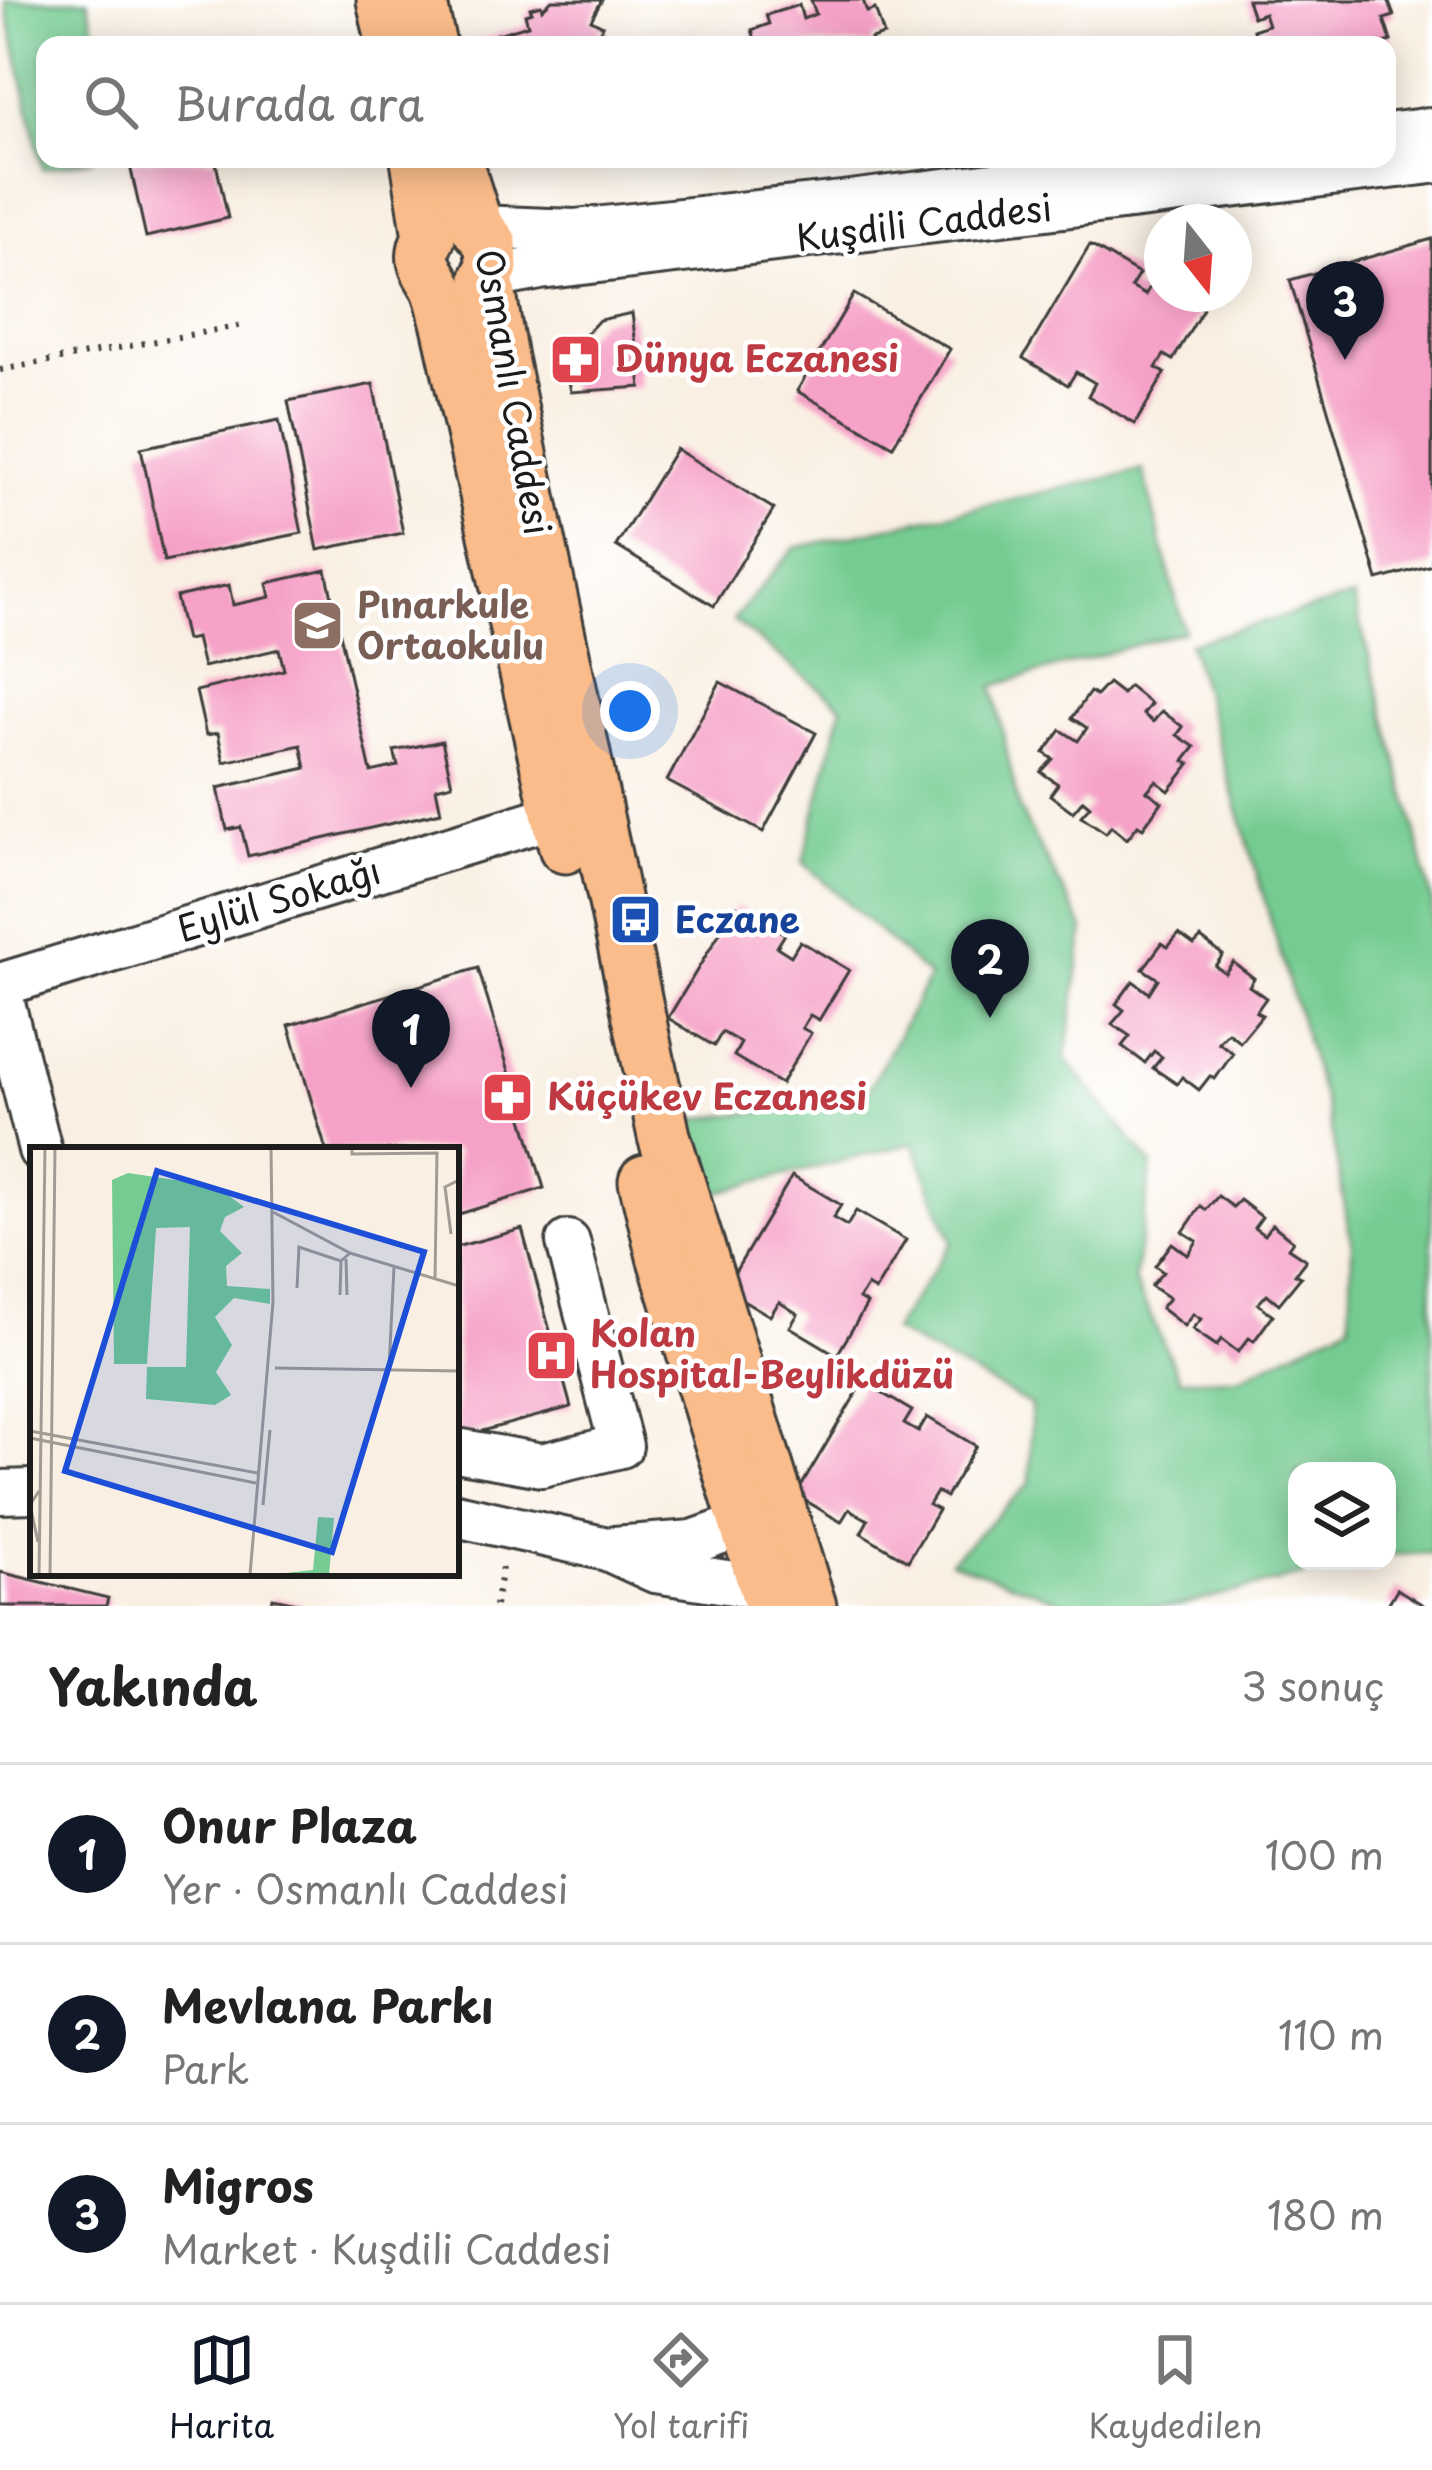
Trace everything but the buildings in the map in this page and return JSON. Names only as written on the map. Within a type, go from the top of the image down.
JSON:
[{"type":"main road","points":[[383,0],[391,36]]},
{"type":"main road","points":[[420,0],[428,36]]},
{"type":"main road","name":"Osmanlı Caddesi","points":[[420,168],[447,249]]},
{"type":"main road","name":"Osmanlı Caddesi","points":[[454,168],[447,249],[452,341],[558,815],[663,1256],[787,1594]]},
{"type":"main road","points":[[447,249],[457,292],[487,278]]},
{"type":"main road","name":"Osmanlı Caddesi","points":[[487,278],[598,837],[664,1136],[762,1517]]},
{"type":"street","points":[[1396,134],[1432,129]]},
{"type":"street","name":"Kuşdili Caddesi","points":[[1396,164],[1432,162]]},
{"type":"street","name":"Kuşdili Caddesi","points":[[447,249],[1119,168]]},
{"type":"street","name":"Kuşdili Caddesi","points":[[487,278],[1241,171],[1305,168]]},
{"type":"street","name":"Eylül Sokağı","points":[[0,988],[558,815]]},
{"type":"street","points":[[0,988],[39,1147]]},
{"type":"street","points":[[459,1451],[542,1465],[621,1446],[568,1242]]},
{"type":"street","points":[[0,1492],[30,1491]]},
{"type":"street","points":[[459,1516],[607,1549],[655,1571],[787,1594]]},
{"type":"street","points":[[607,1549],[693,1542],[762,1517]]},
{"type":"path","points":[[0,370],[242,325]]},
{"type":"path","points":[[495,1606],[510,1528]]},
{"type":"green space","points":[[5,0],[88,0],[96,36],[36,36],[36,142]]},
{"type":"green space","points":[[1143,470],[1184,631],[993,686],[1019,809],[1084,929],[1066,1059],[1152,1165],[1134,1281],[1180,1379],[1238,1378],[1350,1323],[1352,1246],[1329,1119],[1189,643],[1353,597],[1432,903],[1432,1553],[1396,1555],[1396,1462],[1288,1462],[1288,1570],[1325,1570],[1178,1606],[1076,1606],[950,1561],[1030,1483],[1031,1405],[892,1331],[952,1242],[914,1143],[698,1197],[675,1121],[863,1100],[929,977],[803,862],[842,706],[733,620],[794,548]]},
{"type":"place","name":"Dünya Eczanesi","points":[[576,359]]},
{"type":"place","name":"Migros","points":[[1345,360]]},
{"type":"place","name":"Pınarkule Ortaokulu","points":[[318,626]]},
{"type":"place","name":"Eczane","points":[[636,920]]},
{"type":"place","name":"Mevlana Parkı","points":[[990,1018]]},
{"type":"place","name":"Onur Plaza","points":[[411,1088]]},
{"type":"place","name":"Küçükev Eczanesi","points":[[508,1097]]},
{"type":"place","name":"Kolan Hospital-Beylikdüzü","points":[[551,1355]]}]
